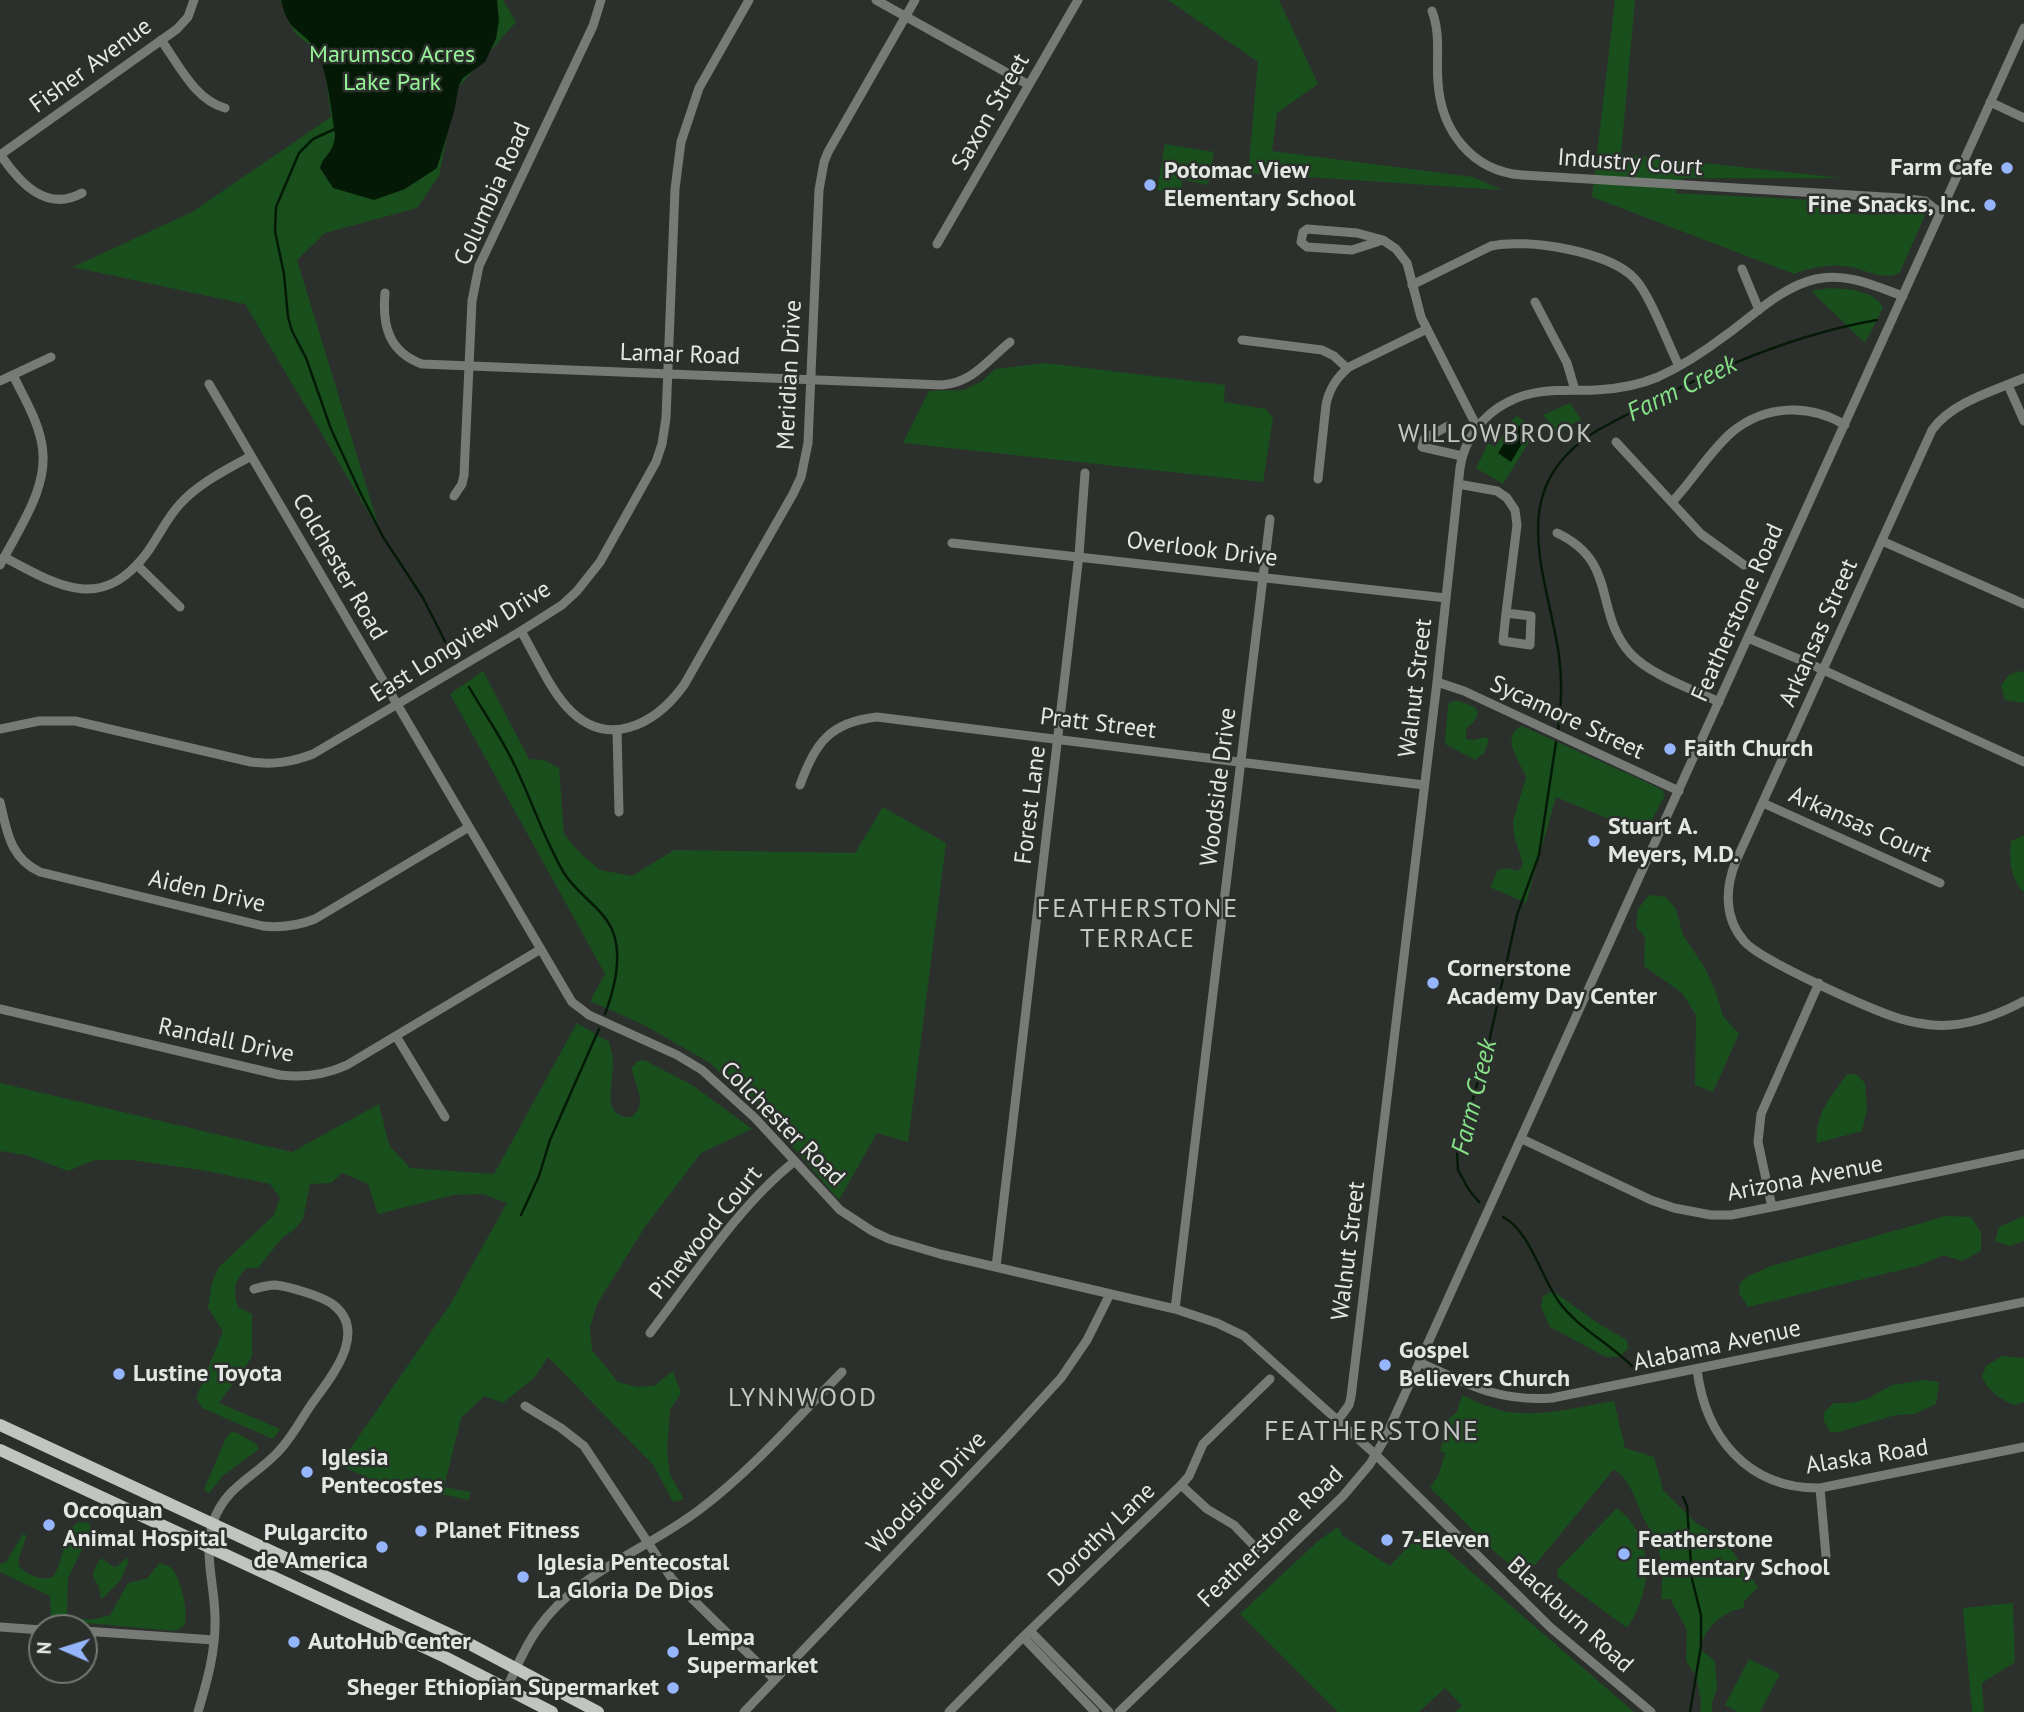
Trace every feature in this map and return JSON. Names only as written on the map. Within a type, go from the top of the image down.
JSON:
[{"type":"main road","points":[[0,1425],[392,1607],[517,1668],[598,1712]]},
{"type":"main road","points":[[0,1450],[507,1687],[552,1712]]},
{"type":"street","name":"Fisher Avenue","points":[[0,154],[185,21],[194,0]]},
{"type":"street","name":"Columbia Road","points":[[454,496],[464,475],[471,301],[479,266],[593,26],[601,0]]},
{"type":"street","name":"East Longview Drive","points":[[0,729],[38,721],[75,721],[251,761],[283,763],[313,754],[397,705],[549,615],[577,591],[607,551],[659,454],[666,425],[675,189],[681,142],[699,89],[750,0]]},
{"type":"street","points":[[876,0],[1029,85]]},
{"type":"street","name":"Meridian Drive","points":[[617,730],[639,726],[675,698],[801,477],[807,452],[819,190],[824,162],[915,0]]},
{"type":"street","name":"Saxon Street","points":[[937,244],[1078,0]]},
{"type":"street","name":"Industry Court","points":[[1432,11],[1439,45],[1438,91],[1447,122],[1455,137],[1471,155],[1493,169],[1535,176],[1900,198],[1925,201],[1940,213]]},
{"type":"street","name":"Featherstone Road","points":[[1119,1712],[1343,1496],[1376,1455],[1421,1363],[2024,28]]},
{"type":"street","points":[[161,40],[200,94],[214,105],[225,108]]},
{"type":"street","points":[[1990,102],[2024,118]]},
{"type":"street","points":[[0,154],[19,180],[37,194],[48,198],[71,199],[82,193]]},
{"type":"street","points":[[1383,240],[1352,250],[1307,247],[1301,242],[1301,235],[1307,229],[1357,233],[1383,240],[1401,254],[1410,273],[1416,305],[1477,427]]},
{"type":"street","points":[[1412,285],[1491,246],[1526,243],[1569,250],[1614,265],[1635,280],[1641,287],[1679,366]]},
{"type":"street","points":[[1742,269],[1759,310]]},
{"type":"street","name":"Walnut Street","points":[[1338,1420],[1352,1397],[1462,456],[1477,427],[1496,409],[1519,397],[1555,390],[1617,388],[1638,383],[1679,366],[1791,288],[1824,277],[1852,278],[1903,296]]},
{"type":"street","name":"Lamar Road","points":[[385,293],[383,309],[387,333],[396,348],[422,364],[953,384],[970,377],[1010,342]]},
{"type":"street","points":[[1535,302],[1567,363],[1575,390]]},
{"type":"street","points":[[1318,479],[1328,395],[1339,375],[1347,368],[1427,328]]},
{"type":"street","points":[[1242,340],[1322,349],[1347,368]]},
{"type":"street","points":[[0,381],[51,357]]},
{"type":"street","points":[[13,375],[39,432],[44,452],[44,467],[38,490],[2,561],[67,587],[88,590],[116,583],[137,565],[171,515],[187,497],[206,482],[251,456]]},
{"type":"street","name":"Arkansas Street","points":[[2024,378],[1957,408],[1937,423],[1763,803],[1731,875],[1728,892],[1730,915],[1739,934],[1754,950],[1819,984],[1899,1018],[1933,1025],[1960,1024],[1983,1018],[2024,1001]]},
{"type":"street","name":"Colchester Road","points":[[209,384],[566,992],[581,1010],[677,1055],[702,1070],[748,1110],[840,1210],[872,1231],[889,1239],[1175,1309],[1217,1323],[1244,1336],[1376,1455]]},
{"type":"street","points":[[2008,385],[2024,421]]},
{"type":"street","points":[[1672,502],[1730,433],[1764,414],[1791,410],[1821,413],[1845,425]]},
{"type":"street","points":[[1448,426],[1424,439],[1422,447],[1462,456]]},
{"type":"street","points":[[1616,442],[1701,534],[1744,565]]},
{"type":"street","name":"Forest Lane","points":[[996,1267],[1059,738],[1085,473]]},
{"type":"street","points":[[1458,484],[1488,488],[1501,493],[1515,510],[1517,524],[1506,612],[1503,642],[1530,645],[1531,616],[1506,612]]},
{"type":"street","name":"Woodside Drive","points":[[1175,1309],[1270,519]]},
{"type":"street","points":[[1557,533],[1582,548],[1596,566],[1616,632],[1628,651],[1646,667],[1719,702]]},
{"type":"street","points":[[1882,541],[2024,604]]},
{"type":"street","name":"Overlook Drive","points":[[953,542],[1446,598]]},
{"type":"street","points":[[137,565],[180,607]]},
{"type":"street","points":[[521,631],[568,709],[588,723],[617,730],[619,812]]},
{"type":"street","points":[[1748,638],[2024,762]]},
{"type":"street","name":"Sycamore Street","points":[[1437,682],[1464,691],[1679,791]]},
{"type":"street","name":"Pratt Street","points":[[800,785],[813,752],[828,735],[851,722],[877,718],[1059,738],[1424,785]]},
{"type":"street","name":"Aiden Drive","points":[[0,802],[9,840],[14,851],[29,867],[40,872],[277,928],[315,919],[469,827]]},
{"type":"street","name":"Arkansas Court","points":[[1763,803],[1940,883]]},
{"type":"street","name":"Randall Drive","points":[[0,1009],[280,1075],[295,1076],[333,1071],[397,1036],[541,949]]},
{"type":"street","points":[[1772,1207],[1758,1142],[1761,1114],[1819,984]]},
{"type":"street","points":[[397,1036],[445,1117]]},
{"type":"street","name":"Arizona Avenue","points":[[1522,1139],[1651,1200],[1674,1208],[1711,1215],[1772,1207],[2024,1154]]},
{"type":"street","name":"Pinewood Court","points":[[650,1333],[741,1214],[778,1174],[795,1161]]},
{"type":"street","points":[[198,1712],[214,1640],[214,1597],[209,1548],[213,1524],[231,1491],[262,1467],[287,1441],[339,1364],[347,1343],[348,1332],[343,1317],[329,1302],[277,1286],[254,1289]]},
{"type":"street","name":"Woodside Drive","points":[[744,1712],[1061,1378],[1087,1340],[1110,1294]]},
{"type":"street","name":"Alabama Avenue","points":[[1421,1363],[1492,1394],[1534,1399],[1697,1369],[2024,1302]]},
{"type":"street","name":"Alaska Road","points":[[1697,1369],[1703,1399],[1717,1432],[1748,1468],[1776,1482],[1820,1488],[2024,1447]]},
{"type":"street","points":[[507,1687],[537,1630],[575,1589],[598,1571],[697,1511],[725,1489],[842,1372]]},
{"type":"street","name":"Dorothy Lane","points":[[949,1712],[1181,1485],[1189,1476],[1203,1444],[1270,1379]]},
{"type":"street","points":[[525,1406],[584,1446],[682,1590],[774,1679]]},
{"type":"street","name":"Blackburn Road","points":[[1376,1455],[1541,1617],[1651,1712]]},
{"type":"street","points":[[1181,1485],[1207,1509],[1234,1525],[1256,1548]]},
{"type":"street","points":[[1820,1488],[1826,1556]]},
{"type":"street","points":[[0,1627],[28,1629]]},
{"type":"street","points":[[98,1632],[214,1640]]},
{"type":"street","points":[[1027,1634],[1095,1712]]},
{"type":"street","points":[[1027,1634],[1109,1712]]},
{"type":"street","name":"Woodside Drive","points":[[735,1712],[752,1702]]},
{"type":"green space","name":"Marumsco Acres Lake Park","points":[[280,0],[503,0],[516,22],[456,90],[439,176],[417,208],[325,233],[297,260],[381,534],[245,304],[73,267],[192,212],[331,117],[323,57],[294,32]]},
{"type":"green space","points":[[1168,0],[1279,0],[1318,84],[1277,113],[1272,151],[1473,177],[1502,190],[1248,173],[1258,62]]},
{"type":"green space","points":[[1615,0],[1635,0],[1621,154],[1842,178],[1683,178],[1675,193],[1834,201],[1834,213],[1878,215],[1880,203],[1919,207],[1926,213],[1900,272],[1887,276],[1852,267],[1832,266],[1812,268],[1794,274],[1592,197]]},
{"type":"green space","points":[[1165,144],[1214,152],[1208,185],[1183,180],[1180,193],[1157,190]]},
{"type":"green space","points":[[1830,288],[1867,294],[1874,297],[1883,308],[1865,343],[1811,291]]},
{"type":"green space","points":[[1046,363],[1225,385],[1224,402],[1266,409],[1273,418],[1263,482],[903,443],[929,391],[964,390],[982,381],[995,369]]},
{"type":"green space","points":[[1570,403],[1581,419],[1558,434],[1543,415]]},
{"type":"green space","points":[[1517,416],[1537,429],[1503,484],[1476,468],[1488,443],[1495,447]]},
{"type":"green space","points":[[483,671],[529,759],[544,760],[559,768],[564,834],[580,853],[600,870],[632,876],[674,850],[855,853],[883,807],[946,843],[908,1142],[877,1133],[839,1200],[763,1113],[710,1063],[644,1025],[590,1001],[605,974],[450,694]]},
{"type":"green space","points":[[2024,672],[2024,703],[2005,700],[2001,685],[2009,675]]},
{"type":"green space","points":[[1459,701],[1475,707],[1478,713],[1474,722],[1466,729],[1466,739],[1486,737],[1489,740],[1484,753],[1475,760],[1445,744],[1448,705],[1450,702]]},
{"type":"green space","points":[[1522,726],[1648,783],[1662,790],[1665,795],[1645,834],[1556,797],[1526,903],[1490,887],[1498,870],[1508,868],[1516,871],[1523,864],[1514,835],[1513,821],[1526,777],[1512,743],[1515,730]]},
{"type":"green space","points":[[2024,835],[2024,892],[2013,875],[2010,854],[2011,841]]},
{"type":"green space","points":[[1649,895],[1666,897],[1676,909],[1683,935],[1705,968],[1723,1016],[1739,1034],[1713,1092],[1695,1085],[1696,1015],[1682,993],[1644,966],[1645,937],[1636,927],[1638,909]]},
{"type":"green space","points":[[577,1023],[609,1042],[613,1061],[612,1106],[621,1116],[631,1117],[637,1112],[640,1100],[632,1067],[638,1061],[644,1060],[692,1085],[752,1129],[701,1153],[645,1227],[597,1304],[590,1327],[592,1350],[618,1382],[638,1387],[654,1386],[673,1371],[681,1393],[670,1410],[667,1451],[670,1475],[684,1499],[673,1502],[654,1466],[548,1357],[534,1378],[503,1403],[484,1396],[461,1418],[444,1487],[470,1492],[469,1500],[371,1479],[339,1465],[451,1303],[507,1203],[483,1194],[454,1195],[378,1214],[368,1184],[342,1173],[331,1183],[310,1184],[303,1219],[294,1230],[283,1237],[258,1268],[247,1268],[239,1277],[235,1296],[238,1307],[252,1314],[252,1357],[219,1403],[280,1429],[273,1439],[202,1408],[196,1398],[223,1331],[208,1308],[212,1282],[219,1267],[274,1215],[280,1198],[270,1184],[131,1160],[95,1160],[68,1171],[26,1155],[0,1151],[0,1083],[292,1152],[379,1104],[389,1145],[410,1168],[494,1174]]},
{"type":"green space","points":[[1847,1074],[1856,1074],[1865,1083],[1867,1109],[1862,1131],[1817,1143],[1821,1114]]},
{"type":"green space","points":[[1946,1216],[1971,1217],[1981,1232],[1981,1251],[1962,1261],[1943,1255],[1921,1265],[1748,1307],[1739,1293],[1740,1283],[1768,1267]]},
{"type":"green space","points":[[2024,1216],[2024,1241],[2010,1246],[1995,1241],[1999,1227]]},
{"type":"green space","points":[[1553,1291],[1599,1324],[1627,1340],[1628,1349],[1619,1357],[1606,1357],[1550,1327],[1541,1307],[1543,1296]]},
{"type":"green space","points":[[2002,1356],[2024,1358],[2024,1402],[2014,1405],[2004,1400],[1991,1391],[1982,1377],[1986,1366]]},
{"type":"green space","points":[[1924,1380],[1939,1382],[1936,1404],[1915,1414],[1896,1415],[1839,1432],[1830,1432],[1824,1421],[1824,1412],[1834,1403],[1867,1399],[1892,1385]]},
{"type":"green space","points":[[1462,1395],[1493,1408],[1517,1413],[1559,1411],[1614,1401],[1625,1448],[1654,1457],[1663,1490],[1695,1522],[1724,1540],[1758,1587],[1744,1602],[1744,1608],[1729,1613],[1716,1622],[1699,1648],[1715,1661],[1717,1688],[1712,1712],[1700,1712],[1696,1676],[1686,1661],[1687,1630],[1670,1599],[1661,1599],[1662,1576],[1658,1546],[1620,1473],[1614,1469],[1535,1565],[1514,1567],[1498,1555],[1430,1488],[1439,1474],[1445,1453],[1440,1451],[1449,1419],[1457,1412]]},
{"type":"green space","points":[[235,1432],[255,1443],[259,1449],[223,1476],[209,1493],[206,1492],[204,1489],[226,1438]]},
{"type":"green space","points":[[1617,1508],[1630,1520],[1639,1534],[1646,1565],[1642,1598],[1627,1628],[1558,1577],[1557,1570]]},
{"type":"green space","points":[[78,1522],[89,1523],[91,1531],[68,1578],[67,1614],[51,1614],[50,1596],[0,1572],[0,1564],[6,1562],[23,1534],[26,1535],[19,1566],[34,1576],[53,1577],[73,1527]]},
{"type":"green space","points":[[1338,1527],[1343,1536],[1390,1566],[1423,1530],[1634,1712],[1455,1712],[1462,1706],[1445,1688],[1419,1712],[1338,1712],[1240,1614],[1318,1541]]},
{"type":"green space","points":[[101,1558],[114,1567],[126,1558],[129,1561],[120,1581],[103,1598],[93,1576]]},
{"type":"green space","points":[[160,1563],[174,1571],[185,1604],[186,1620],[180,1629],[175,1631],[98,1624],[98,1618],[110,1615],[128,1583],[146,1579]]},
{"type":"green space","points":[[2013,1603],[2015,1662],[1982,1683],[1984,1712],[1972,1712],[1963,1608]]},
{"type":"green space","points":[[1749,1659],[1780,1674],[1760,1712],[1738,1712],[1725,1705]]},
{"type":"shaded area","points":[[281,0],[497,0],[499,20],[496,39],[485,62],[463,78],[459,85],[437,168],[405,189],[374,200],[333,188],[320,168],[333,146],[335,134],[324,70],[312,44],[288,20]]},
{"type":"shaded area","points":[[1516,424],[1529,432],[1511,462],[1498,453]]},
{"type":"waterway","points":[[335,129],[313,139],[299,153],[276,207],[275,231],[284,274],[288,317],[306,358],[331,429],[361,494],[383,537],[423,598],[452,655]]},
{"type":"waterway","name":"Farm Creek","points":[[1558,730],[1561,702],[1560,664],[1538,532],[1540,504],[1550,477],[1569,453],[1598,430],[1665,395],[1769,350],[1804,338],[1877,320]]},
{"type":"waterway","points":[[469,687],[510,756],[564,873],[605,918],[614,935],[617,965],[605,1014]]},
{"type":"waterway","name":"Farm Creek","points":[[1479,1202],[1458,1170],[1457,1152],[1487,1051],[1517,915],[1539,855],[1556,742]]},
{"type":"waterway","points":[[521,1215],[539,1176],[550,1140],[599,1029]]},
{"type":"waterway","name":"Farm Creek","points":[[1503,1217],[1528,1243],[1559,1302],[1584,1328],[1632,1366]]},
{"type":"waterway","name":"Farm Creek","points":[[1683,1497],[1687,1506],[1692,1579],[1701,1615],[1701,1646],[1690,1712]]},
{"type":"place","name":"Farm Cafe","points":[[2007,168]]},
{"type":"place","name":"Potomac View Elementary School","points":[[1150,185]]},
{"type":"place","name":"Fine Snacks, Inc.","points":[[1990,205]]},
{"type":"place","name":"Faith Church","points":[[1670,749]]},
{"type":"place","name":"Stuart A. Meyers, M.D.","points":[[1594,841]]},
{"type":"place","name":"Cornerstone Academy Day Center","points":[[1433,983]]},
{"type":"place","name":"Gospel Believers Church","points":[[1385,1365]]},
{"type":"place","name":"Lustine Toyota","points":[[119,1374]]},
{"type":"place","name":"Iglesia Pentecostes","points":[[307,1472]]},
{"type":"place","name":"Occoquan Animal Hospital","points":[[49,1525]]},
{"type":"place","name":"Planet Fitness","points":[[421,1531]]},
{"type":"place","name":"7-Eleven","points":[[1387,1540]]},
{"type":"place","name":"Pulgarcito de America","points":[[382,1547]]},
{"type":"place","name":"Featherstone Elementary School","points":[[1624,1554]]},
{"type":"place","name":"Iglesia Pentecostal La Gloria De Dios","points":[[523,1577]]},
{"type":"place","name":"AutoHub Center","points":[[294,1642]]},
{"type":"place","name":"Lempa Supermarket","points":[[673,1652]]},
{"type":"place","name":"Sheger Ethiopian Supermarket","points":[[673,1688]]},
{"type":"district","name":"WILLOWBROOK","points":[[1496,435]]},
{"type":"district","name":"FEATHERSTONE TERRACE","points":[[1138,925]]},
{"type":"district","name":"LYNNWOOD","points":[[803,1399]]},
{"type":"district","name":"FEATHERSTONE","points":[[1372,1432]]}]
